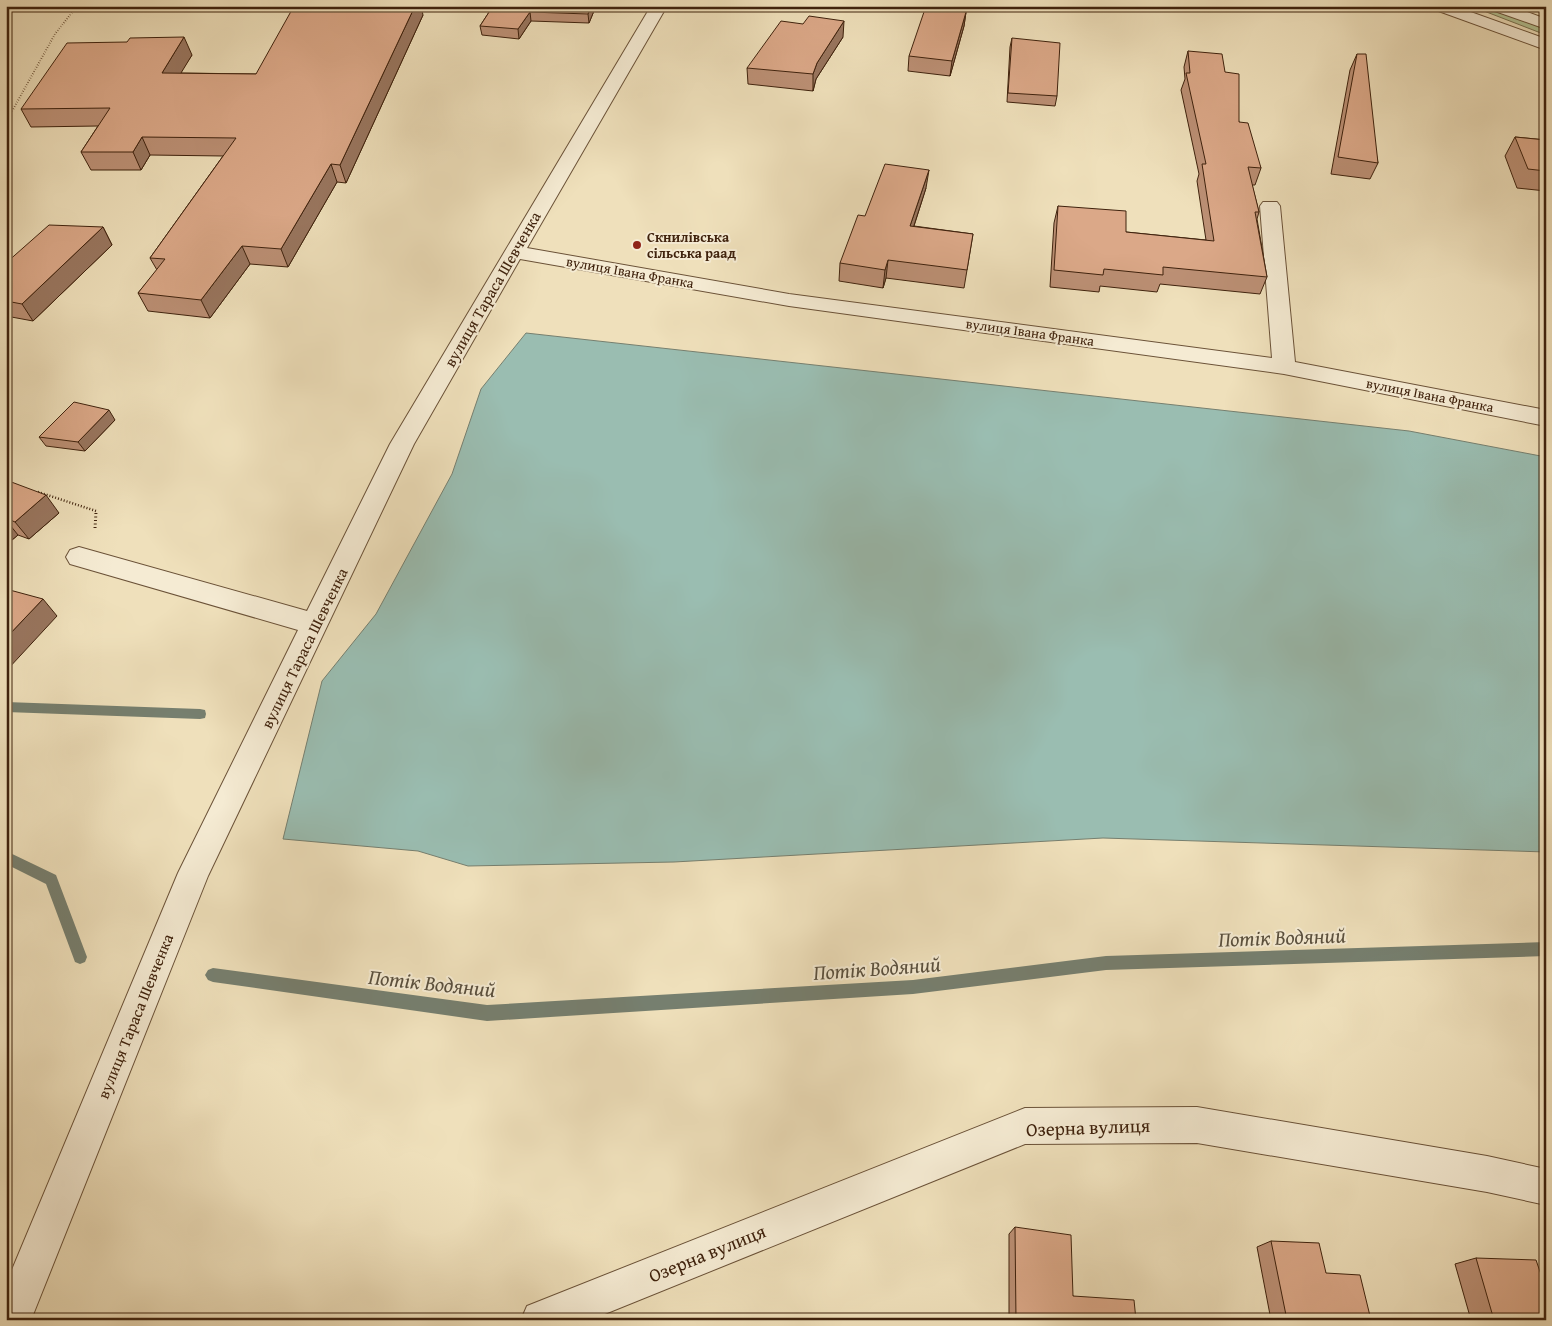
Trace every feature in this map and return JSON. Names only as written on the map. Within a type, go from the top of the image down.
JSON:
[{"type":"street","name":"вулиця Тараса Шевченка","points":[[11,1320],[194,873],[402,444],[659,6]]},
{"type":"street","points":[[1439,6],[1546,45]]},
{"type":"street","points":[[1495,6],[1546,24]]},
{"type":"street","points":[[1270,206],[1284,367]]},
{"type":"street","name":"вулиця Івана Франка","points":[[513,252],[790,300],[1284,367],[1546,418]]},
{"type":"street","points":[[79,557],[315,624]]},
{"type":"street","name":"Озерна вулиця","points":[[541,1320],[1025,1126],[1197,1125],[1487,1174],[1546,1187]]},
{"type":"path","points":[[6,122],[55,34],[77,6]]},
{"type":"path","points":[[33,491],[96,511],[97,526],[79,557]]},
{"type":"green space","points":[[1471,6],[1483,6],[1546,29],[1546,35]]},
{"type":"water","points":[[526,333],[1409,431],[1546,457],[1546,852],[1103,838],[674,862],[468,866],[418,851],[283,839],[322,681],[376,614],[452,474],[481,389]]},
{"type":"building","points":[[294,6],[415,6],[340,165],[331,164],[281,249],[242,246],[201,300],[138,293],[165,259],[150,258],[236,138],[142,137],[133,152],[81,152],[110,108],[21,109],[67,43],[127,42],[130,38],[184,37],[162,73],[256,74]]},
{"type":"building","points":[[493,6],[591,6],[588,14],[530,12],[518,29],[480,26]]},
{"type":"building","points":[[926,6],[966,12],[952,61],[909,56]]},
{"type":"building","points":[[809,16],[844,21],[817,63],[813,74],[747,68],[781,21],[803,24]]},
{"type":"building","points":[[1012,38],[1060,43],[1057,96],[1008,93]]},
{"type":"building","points":[[1188,51],[1222,54],[1225,72],[1239,74],[1239,122],[1248,123],[1261,168],[1248,167],[1259,212],[1255,212],[1267,277],[1163,267],[1163,275],[1104,269],[1103,275],[1054,270],[1058,206],[1126,211],[1126,232],[1214,241],[1202,164],[1206,164],[1186,73],[1190,73]]},
{"type":"building","points":[[1357,54],[1366,54],[1378,163],[1338,157]]},
{"type":"building","points":[[1515,137],[1546,140],[1546,171],[1528,169]]},
{"type":"building","points":[[885,164],[929,170],[910,226],[973,234],[967,270],[888,260],[885,270],[840,263],[858,215],[865,216]]},
{"type":"building","points":[[49,225],[103,227],[22,304],[6,301],[6,263]]},
{"type":"building","points":[[74,402],[109,410],[78,442],[39,437]]},
{"type":"building","points":[[6,480],[46,495],[15,522],[6,518]]},
{"type":"building","points":[[6,589],[43,599],[6,638]]},
{"type":"building","points":[[1015,1227],[1071,1235],[1073,1296],[1134,1300],[1136,1320],[1016,1320]]},
{"type":"building","points":[[1271,1241],[1319,1243],[1326,1273],[1360,1275],[1371,1320],[1287,1320]]},
{"type":"building","points":[[1476,1258],[1536,1260],[1546,1286],[1546,1320],[1494,1320]]},
{"type":"waterway","points":[[6,707],[200,714]]},
{"type":"waterway","name":"Потік Водяний","points":[[6,857],[51,880],[80,957]]},
{"type":"waterway","name":"Потік Водяний","points":[[213,975],[487,1013],[913,987],[1106,963],[1546,949]]},
{"type":"place","name":"Скнилівська сільська раад","points":[[637,245]]}]
